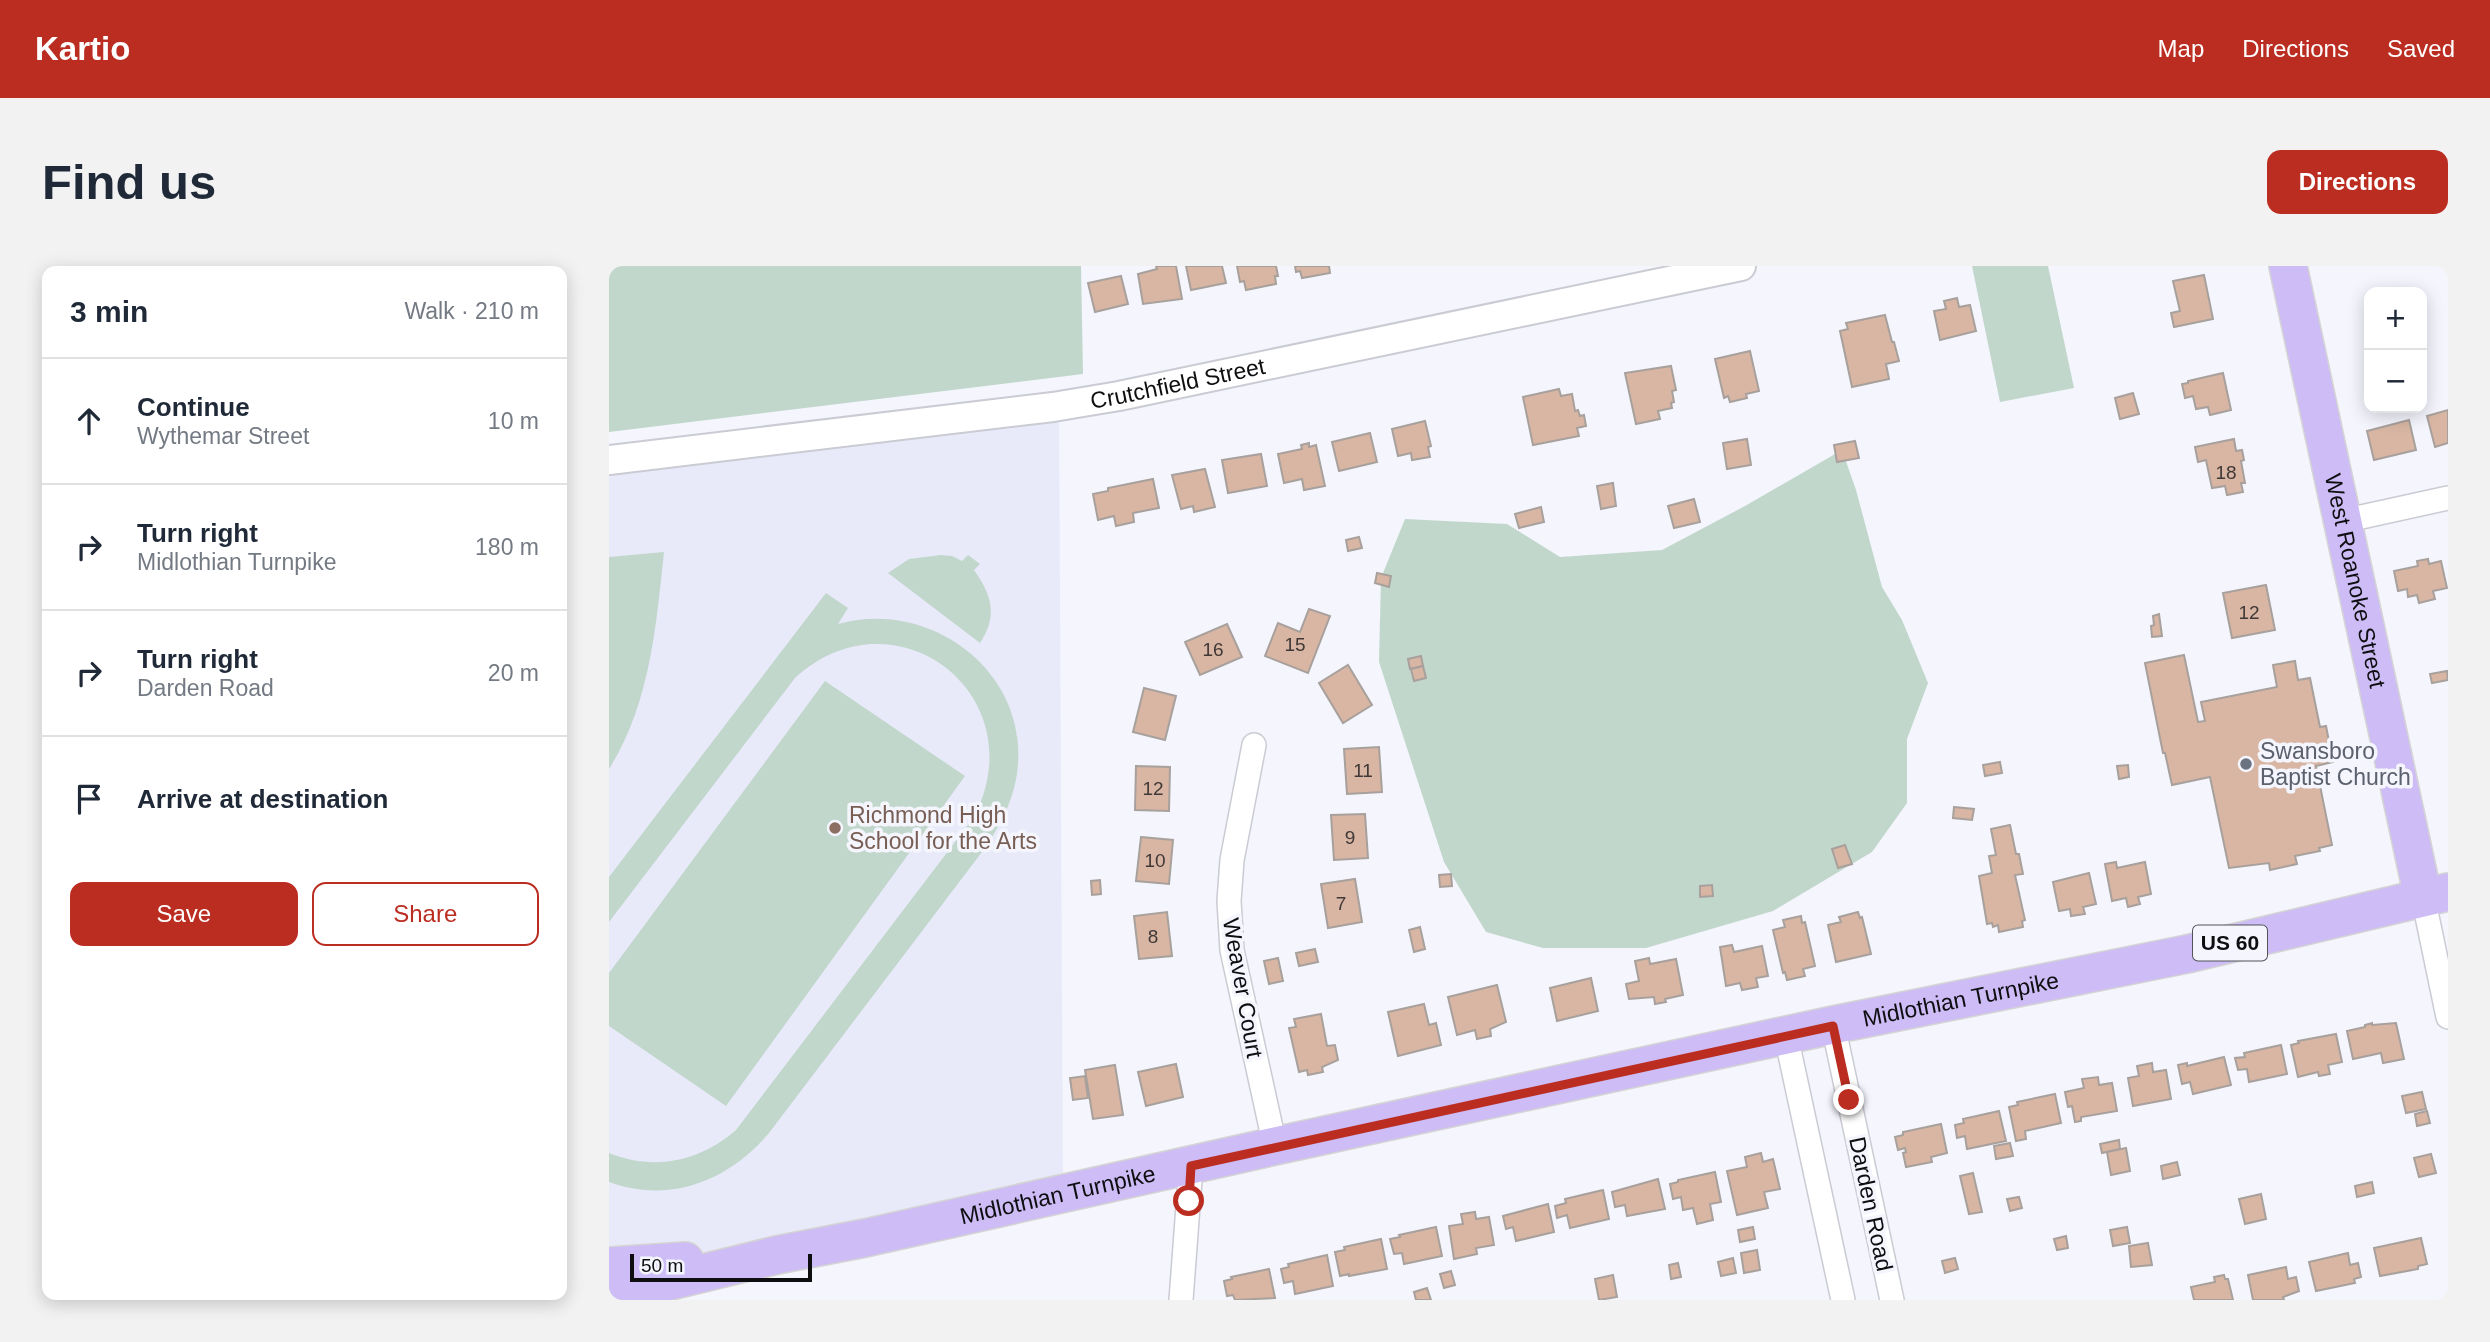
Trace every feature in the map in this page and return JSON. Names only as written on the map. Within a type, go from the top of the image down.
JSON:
[{"type":"main road","name":"West Roanoke Street","points":[[2288,266],[2343,521],[2436,895]]},
{"type":"main road","name":"Midlothian Turnpike","points":[[609,1296],[777,1255],[865,1238],[1275,1146],[1833,1026],[2187,954],[2436,895]]},
{"type":"main road","name":"Midlothian Turnpike","points":[[609,1266],[777,1255]]},
{"type":"street","name":"Crutchfield Street","points":[[609,460],[1053,407],[1119,396],[1741,266]]},
{"type":"street","points":[[2343,521],[2448,498]]},
{"type":"street","name":"Weaver Court","points":[[1254,745],[1232,860],[1229,901],[1232,950],[1275,1146]]},
{"type":"street","points":[[2436,895],[2448,1017]]},
{"type":"street","name":"Darden Road","points":[[1833,1026],[1892,1300]]},
{"type":"street","name":"Darden Road","points":[[1786,1036],[1843,1300]]},
{"type":"street","points":[[1181,1300],[1191,1166]]},
{"type":"shaded area","name":"Richmond High School for the Arts","points":[[1059,408],[1063,1195],[910,1229],[609,1267],[609,461]]},
{"type":"green space","points":[[609,266],[1081,266],[1083,374],[609,432]]},
{"type":"green space","points":[[1972,266],[2048,266],[2074,388],[2000,402]]},
{"type":"green space","points":[[1842,450],[1856,490],[1882,587],[1902,620],[1928,683],[1907,739],[1907,803],[1872,852],[1773,911],[1646,948],[1543,948],[1486,932],[1444,862],[1379,662],[1381,578],[1405,519],[1507,524],[1560,557],[1662,550]]},
{"type":"green space","points":[[664,552],[654,636],[642,692],[623,744],[609,769],[609,557]]},
{"type":"green space","points":[[941,555],[962,561],[968,555],[980,564],[974,570],[989,597],[991,615],[980,643],[888,573],[909,559]]},
{"type":"green space","points":[[826,593],[848,608],[838,624],[872,619],[905,622],[936,632],[964,649],[988,671],[1005,698],[1016,729],[1018,764],[1011,798],[985,848],[769,1133],[753,1150],[716,1175],[697,1184],[676,1189],[632,1188],[609,1182],[609,1153],[643,1162],[675,1160],[707,1150],[736,1130],[974,817],[988,772],[987,731],[971,695],[945,667],[912,650],[874,644],[834,653],[795,678],[609,922],[609,877]]},
{"type":"green space","points":[[825,681],[965,776],[726,1106],[609,1026],[609,973]]},
{"type":"building","points":[[1156,266],[1176,266],[1182,299],[1143,304],[1138,274],[1157,269]]},
{"type":"building","points":[[1186,266],[1222,266],[1226,283],[1191,290]]},
{"type":"building","points":[[1237,266],[1276,266],[1276,284],[1246,290],[1244,281],[1240,282]]},
{"type":"building","points":[[1295,266],[1329,266],[1330,273],[1302,278],[1300,271],[1296,272]]},
{"type":"building","points":[[2204,275],[2213,319],[2174,327],[2171,313],[2180,311],[2173,281]]},
{"type":"building","points":[[1121,276],[1128,304],[1095,312],[1088,283]]},
{"type":"building","points":[[1957,298],[1959,307],[1970,305],[1976,331],[1940,340],[1934,311],[1946,309],[1944,301]]},
{"type":"building","points":[[1885,315],[1899,361],[1886,364],[1889,379],[1852,387],[1840,331],[1848,329],[1846,323]]},
{"type":"building","points":[[1750,351],[1759,391],[1746,394],[1747,398],[1730,402],[1728,396],[1724,398],[1715,359]]},
{"type":"building","points":[[1671,366],[1676,390],[1672,391],[1672,408],[1658,411],[1660,419],[1636,424],[1625,373]]},
{"type":"building","points":[[2223,373],[2231,410],[2210,415],[2208,407],[2196,409],[2193,396],[2185,398],[2182,384]]},
{"type":"building","points":[[1559,389],[1561,396],[1572,394],[1575,411],[1578,410],[1580,416],[1584,415],[1586,426],[1577,428],[1579,436],[1533,445],[1523,397]]},
{"type":"building","points":[[2133,393],[2139,414],[2120,419],[2115,398]]},
{"type":"building","points":[[2448,410],[2448,443],[2435,447],[2427,416]]},
{"type":"building","points":[[2409,420],[2416,450],[2374,460],[2367,431]]},
{"type":"building","points":[[1425,421],[1431,446],[1428,447],[1430,457],[1412,460],[1411,453],[1398,456],[1392,429]]},
{"type":"building","points":[[1370,433],[1377,462],[1339,471],[1332,442]]},
{"type":"building","points":[[1747,439],[1751,465],[1727,469],[1723,443]]},
{"type":"building","points":[[2234,439],[2236,451],[2242,450],[2245,483],[2241,483],[2243,492],[2227,495],[2225,486],[2212,488],[2206,460],[2198,462],[2195,447]]},
{"type":"building","points":[[1855,441],[1859,458],[1837,462],[1834,445]]},
{"type":"building","points":[[1309,443],[1309,447],[1316,445],[1325,486],[1304,490],[1302,479],[1284,483],[1278,454],[1302,449],[1301,445]]},
{"type":"building","points":[[1261,454],[1267,486],[1228,493],[1222,460]]},
{"type":"building","points":[[1205,469],[1215,507],[1194,512],[1193,506],[1181,509],[1172,475]]},
{"type":"building","points":[[1153,479],[1159,508],[1133,513],[1134,522],[1116,526],[1114,516],[1098,520],[1093,494],[1108,491],[1108,488]]},
{"type":"building","points":[[1613,483],[1616,506],[1601,509],[1597,486]]},
{"type":"building","points":[[1694,499],[1700,522],[1674,528],[1668,506]]},
{"type":"building","points":[[1541,507],[1544,522],[1519,528],[1515,514]]},
{"type":"building","points":[[1359,537],[1362,548],[1348,551],[1346,540]]},
{"type":"building","points":[[2428,559],[2429,564],[2441,561],[2447,588],[2433,591],[2435,599],[2419,603],[2417,595],[2408,597],[2407,589],[2398,591],[2394,571],[2418,566],[2417,561]]},
{"type":"building","points":[[1377,573],[1391,576],[1389,587],[1375,583]]},
{"type":"building","points":[[2266,585],[2275,630],[2232,638],[2223,593]]},
{"type":"building","points":[[1309,609],[1330,616],[1308,673],[1265,656],[1278,623],[1300,632]]},
{"type":"building","points":[[2159,614],[2162,636],[2152,637],[2153,616]]},
{"type":"building","points":[[1227,624],[1242,657],[1200,675],[1185,642]]},
{"type":"building","name":"Swansboro Baptist Church","points":[[2184,655],[2198,722],[2205,721],[2201,702],[2277,687],[2273,665],[2295,661],[2298,680],[2310,678],[2320,727],[2326,726],[2333,762],[2316,766],[2332,845],[2319,848],[2320,851],[2295,856],[2297,864],[2270,870],[2269,863],[2229,868],[2210,777],[2172,785],[2163,753],[2145,663]]},
{"type":"building","points":[[1421,656],[1423,666],[1410,669],[1408,659]]},
{"type":"building","points":[[1348,665],[1372,705],[1343,723],[1319,683]]},
{"type":"building","points":[[1423,666],[1426,678],[1414,681],[1411,669]]},
{"type":"building","points":[[2447,671],[2448,680],[2432,683],[2430,674]]},
{"type":"building","points":[[1144,688],[1176,696],[1165,740],[1133,732]]},
{"type":"building","points":[[1379,747],[1382,792],[1347,794],[1344,749]]},
{"type":"building","points":[[2000,762],[2002,773],[1985,776],[1983,765]]},
{"type":"building","points":[[2128,765],[2129,777],[2119,779],[2117,766]]},
{"type":"building","points":[[1136,766],[1170,767],[1169,811],[1135,810]]},
{"type":"building","points":[[1954,807],[1974,809],[1972,820],[1953,818]]},
{"type":"building","points":[[1365,814],[1368,858],[1334,860],[1331,815]]},
{"type":"building","points":[[2010,825],[2023,874],[2015,875],[2025,920],[2022,921],[2023,927],[1999,932],[1998,925],[1993,927],[1992,923],[1987,924],[1979,876],[1992,873],[1989,856],[1996,855],[1991,829]]},
{"type":"building","points":[[1141,837],[1173,840],[1169,884],[1136,881]]},
{"type":"building","points":[[1845,845],[1852,864],[1838,868],[1832,849]]},
{"type":"building","points":[[2116,862],[2117,868],[2145,862],[2151,894],[2138,897],[2140,904],[2128,907],[2126,898],[2112,901],[2105,864]]},
{"type":"building","points":[[2089,873],[2096,904],[2083,907],[2085,914],[2071,916],[2070,909],[2059,911],[2053,882]]},
{"type":"building","points":[[1451,874],[1452,886],[1440,887],[1439,875]]},
{"type":"building","points":[[1355,879],[1362,922],[1328,928],[1321,884]]},
{"type":"building","points":[[1100,880],[1101,894],[1092,895],[1091,881]]},
{"type":"building","points":[[1712,885],[1713,896],[1700,897],[1700,886]]},
{"type":"building","points":[[1167,912],[1172,956],[1139,959],[1134,916]]},
{"type":"building","points":[[1858,912],[1860,918],[1862,917],[1871,954],[1836,962],[1828,925],[1841,922],[1839,917]]},
{"type":"building","points":[[1801,916],[1802,923],[1805,922],[1815,966],[1803,969],[1805,976],[1787,980],[1773,930],[1785,927],[1783,920]]},
{"type":"building","points":[[1420,927],[1425,949],[1414,952],[1409,930]]},
{"type":"building","points":[[1732,945],[1734,952],[1762,946],[1768,976],[1756,978],[1758,987],[1742,990],[1740,983],[1726,986],[1720,947]]},
{"type":"building","points":[[1315,949],[1318,962],[1299,966],[1296,953]]},
{"type":"building","points":[[1278,958],[1283,981],[1269,984],[1264,961]]},
{"type":"building","points":[[1649,958],[1650,964],[1676,959],[1683,995],[1655,1004],[1654,997],[1629,999],[1626,984],[1639,981],[1635,961]]},
{"type":"building","points":[[1591,978],[1598,1011],[1557,1021],[1550,988]]},
{"type":"building","points":[[1497,985],[1506,1022],[1490,1029],[1491,1036],[1477,1039],[1475,1030],[1457,1035],[1448,997]]},
{"type":"building","points":[[1424,1004],[1429,1025],[1436,1023],[1441,1045],[1398,1056],[1388,1012]]},
{"type":"building","points":[[1321,1014],[1327,1046],[1335,1045],[1338,1060],[1322,1067],[1323,1072],[1308,1075],[1307,1070],[1299,1072],[1289,1028],[1296,1027],[1294,1019]]},
{"type":"building","points":[[2372,1023],[2396,1023],[2404,1059],[2383,1063],[2381,1053],[2353,1059],[2347,1031]]},
{"type":"building","points":[[2336,1034],[2342,1062],[2328,1065],[2330,1074],[2319,1076],[2318,1072],[2298,1077],[2291,1045],[2299,1043],[2298,1041]]},
{"type":"building","points":[[2281,1045],[2287,1074],[2249,1082],[2247,1069],[2238,1070],[2235,1058],[2245,1057],[2244,1053]]},
{"type":"building","points":[[2224,1057],[2231,1085],[2193,1094],[2190,1082],[2182,1084],[2178,1065],[2187,1063],[2187,1066]]},
{"type":"building","points":[[2152,1063],[2153,1072],[2166,1070],[2171,1099],[2133,1106],[2128,1078],[2139,1076],[2137,1066]]},
{"type":"building","points":[[1176,1064],[1183,1097],[1146,1106],[1138,1072]]},
{"type":"building","points":[[1115,1065],[1123,1115],[1093,1119],[1085,1070]]},
{"type":"building","points":[[1085,1076],[1088,1098],[1073,1100],[1070,1078]]},
{"type":"building","points":[[2098,1077],[2099,1085],[2112,1083],[2117,1111],[2081,1117],[2081,1121],[2075,1122],[2072,1106],[2068,1107],[2065,1092],[2084,1088],[2082,1079]]},
{"type":"building","points":[[2422,1092],[2426,1109],[2406,1113],[2402,1096]]},
{"type":"building","points":[[2055,1094],[2061,1123],[2025,1131],[2026,1139],[2016,1141],[2009,1107],[2018,1105],[2017,1102]]},
{"type":"building","points":[[1999,1111],[2006,1141],[1967,1149],[1965,1136],[1957,1138],[1955,1125],[1964,1123],[1963,1119]]},
{"type":"building","points":[[2427,1111],[2430,1123],[2417,1126],[2415,1114]]},
{"type":"building","points":[[1941,1124],[1947,1153],[1931,1157],[1932,1162],[1906,1167],[1903,1153],[1906,1152],[1905,1148],[1898,1150],[1895,1137],[1903,1135],[1903,1132]]},
{"type":"building","points":[[2119,1140],[2120,1149],[2102,1153],[2100,1144]]},
{"type":"building","points":[[2010,1143],[2013,1156],[1996,1159],[1994,1146]]},
{"type":"building","points":[[2126,1148],[2130,1171],[2111,1175],[2107,1152]]},
{"type":"building","points":[[1761,1153],[1763,1162],[1773,1159],[1780,1189],[1764,1192],[1768,1208],[1737,1215],[1727,1171],[1747,1167],[1745,1157]]},
{"type":"building","points":[[2431,1154],[2436,1173],[2419,1177],[2414,1158]]},
{"type":"building","points":[[2177,1162],[2180,1175],[2163,1179],[2161,1166]]},
{"type":"building","points":[[1715,1172],[1721,1202],[1710,1204],[1713,1220],[1697,1224],[1693,1208],[1683,1210],[1681,1197],[1673,1199],[1670,1184]]},
{"type":"building","points":[[1973,1173],[1982,1212],[1969,1214],[1960,1176]]},
{"type":"building","points":[[1658,1179],[1665,1209],[1627,1216],[1625,1205],[1615,1207],[1612,1192]]},
{"type":"building","points":[[2372,1182],[2374,1193],[2357,1197],[2355,1186]]},
{"type":"building","points":[[1603,1190],[1609,1219],[1570,1228],[1567,1215],[1557,1218],[1555,1206],[1566,1203],[1565,1199]]},
{"type":"building","points":[[2261,1194],[2266,1219],[2245,1224],[2239,1199]]},
{"type":"building","points":[[2019,1197],[2022,1208],[2010,1211],[2007,1199]]},
{"type":"building","points":[[1548,1204],[1554,1232],[1516,1241],[1513,1227],[1506,1229],[1503,1216]]},
{"type":"building","points":[[1475,1212],[1476,1219],[1489,1217],[1494,1245],[1476,1248],[1477,1254],[1454,1259],[1449,1226],[1463,1224],[1461,1214]]},
{"type":"building","points":[[1436,1227],[1442,1256],[1404,1264],[1402,1253],[1394,1254],[1390,1239]]},
{"type":"building","points":[[1753,1227],[1755,1239],[1740,1242],[1738,1230]]},
{"type":"building","points":[[2127,1227],[2130,1243],[2113,1246],[2110,1230]]},
{"type":"building","points":[[2066,1236],[2068,1248],[2057,1250],[2054,1239]]},
{"type":"building","points":[[2421,1238],[2427,1264],[2418,1266],[2418,1269],[2380,1276],[2374,1248]]},
{"type":"building","points":[[1381,1239],[1387,1269],[1340,1276],[1335,1252],[1345,1250],[1344,1247]]},
{"type":"building","points":[[2148,1243],[2152,1265],[2131,1267],[2129,1246]]},
{"type":"building","points":[[1757,1250],[1760,1270],[1744,1273],[1741,1253]]},
{"type":"building","points":[[2348,1253],[2350,1265],[2358,1263],[2361,1277],[2354,1279],[2355,1283],[2316,1291],[2309,1262]]},
{"type":"building","points":[[1327,1255],[1333,1286],[1295,1294],[1293,1281],[1284,1283],[1281,1269],[1289,1267],[1288,1264]]},
{"type":"building","points":[[1733,1258],[1736,1273],[1721,1276],[1718,1262]]},
{"type":"building","points":[[1955,1258],[1958,1269],[1945,1273],[1942,1261]]},
{"type":"building","points":[[1678,1263],[1681,1277],[1671,1279],[1669,1265]]},
{"type":"building","points":[[2286,1267],[2288,1279],[2296,1277],[2299,1291],[2283,1297],[2284,1300],[2253,1300],[2248,1275]]},
{"type":"building","points":[[1269,1269],[1275,1298],[1235,1300],[1233,1295],[1227,1296],[1224,1281]]},
{"type":"building","points":[[1451,1271],[1455,1285],[1444,1288],[1440,1274]]},
{"type":"building","points":[[1613,1275],[1617,1297],[1599,1300],[1595,1279]]},
{"type":"building","points":[[2224,1275],[2225,1279],[2228,1279],[2233,1300],[2194,1300],[2191,1287],[2215,1282],[2214,1277]]},
{"type":"building","points":[[1427,1288],[1431,1300],[1416,1300],[1414,1292]]},
{"type":"place","name":"Swansboro Baptist Church","points":[[2246,764]]},
{"type":"place","name":"Richmond High School for the Arts","points":[[835,828]]},
{"type":"route","points":[[1189,1201],[1191,1166],[1833,1026],[1849,1100]]}]
